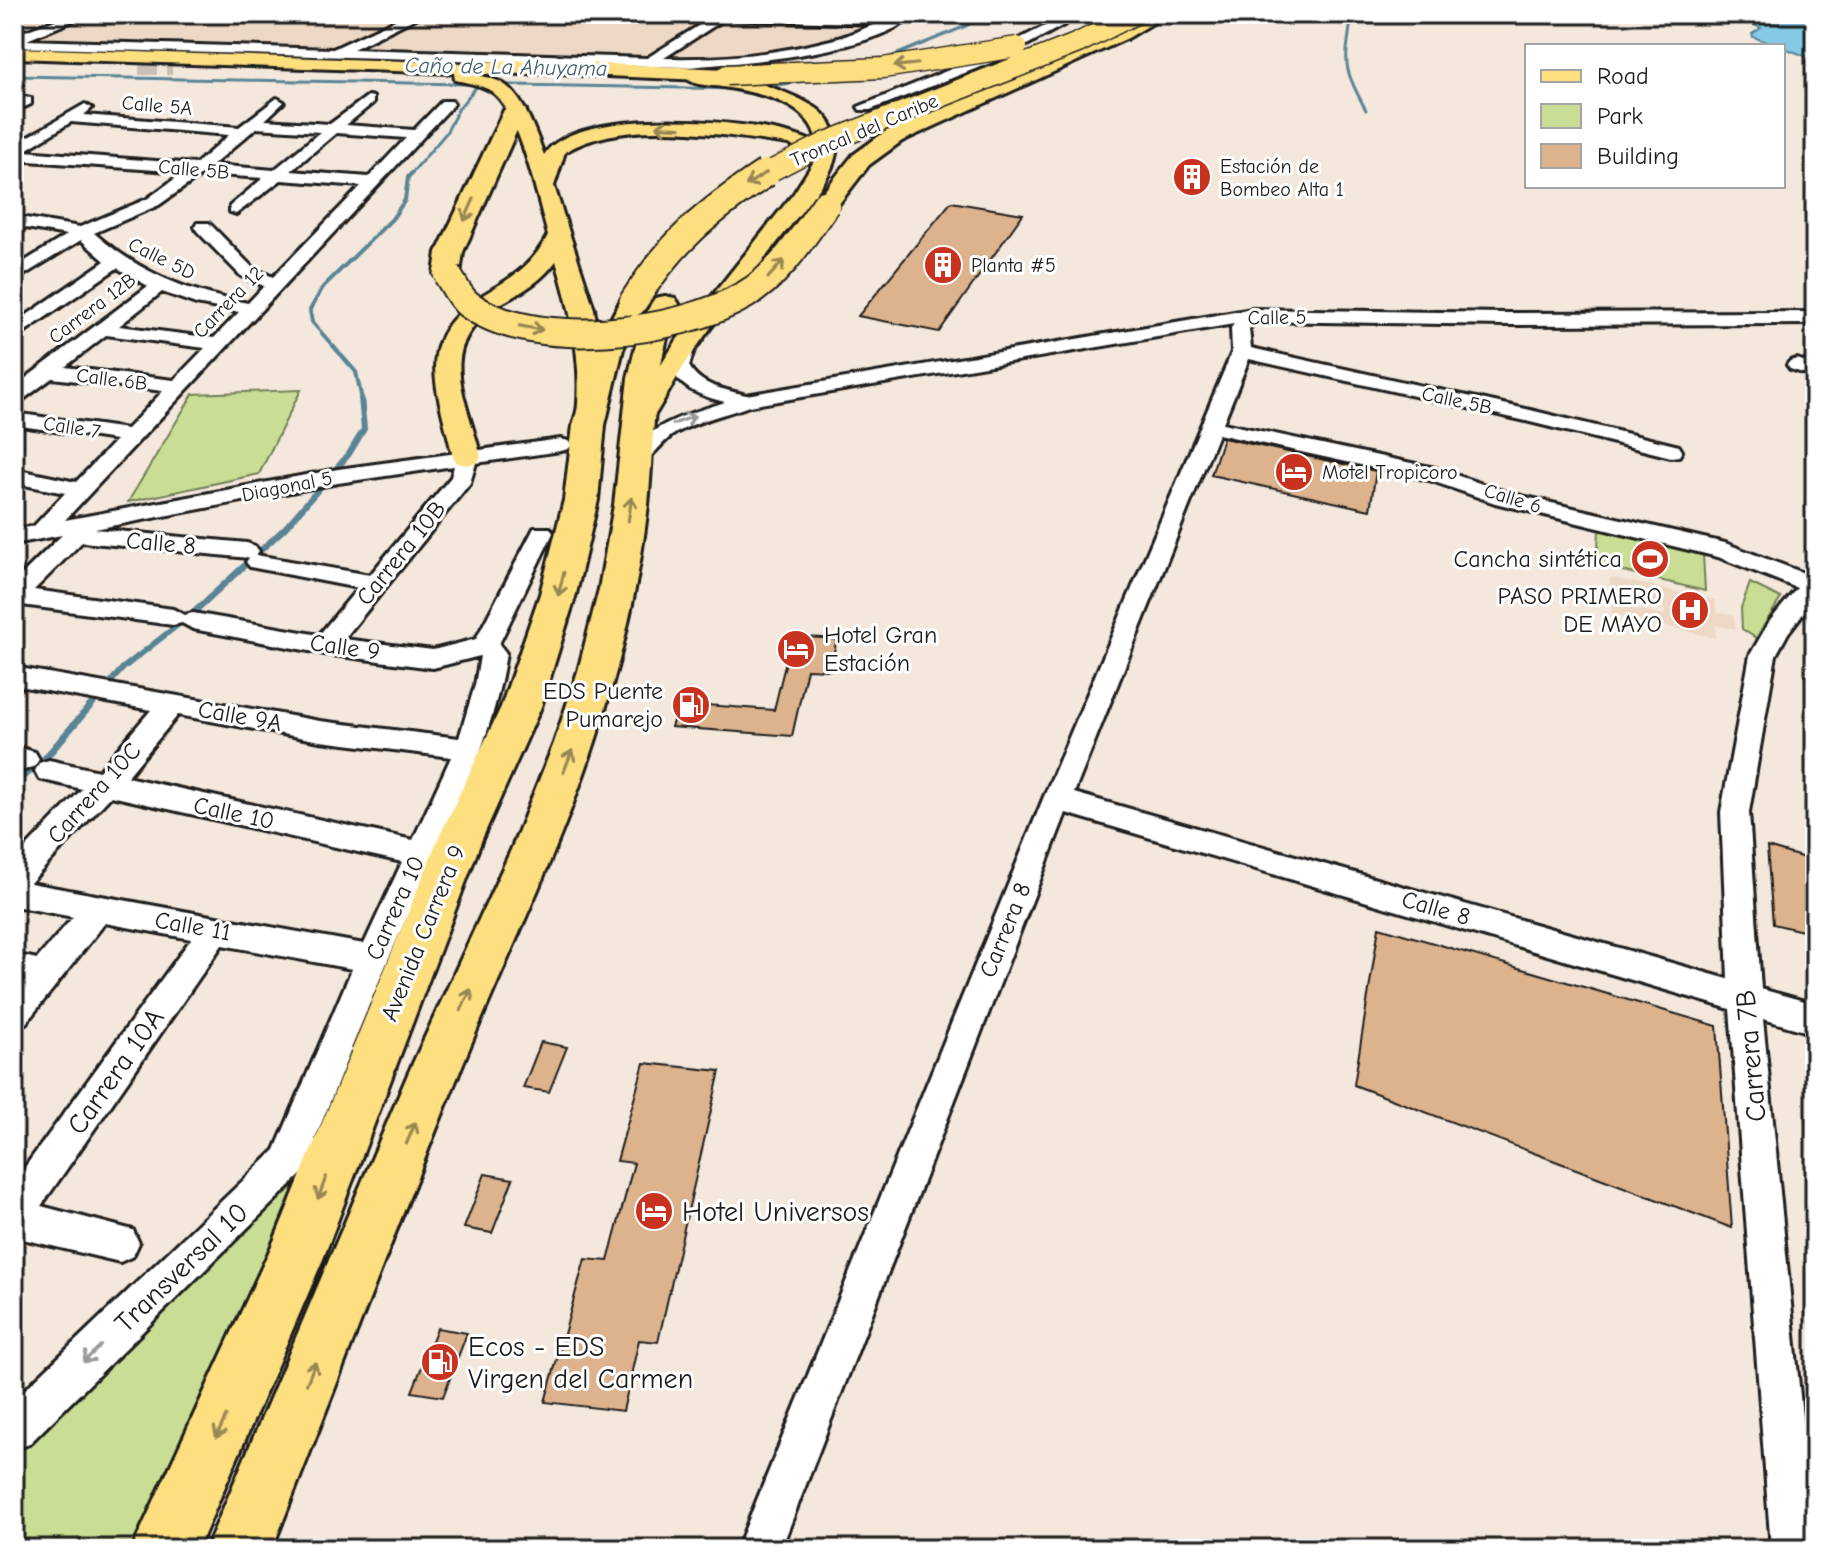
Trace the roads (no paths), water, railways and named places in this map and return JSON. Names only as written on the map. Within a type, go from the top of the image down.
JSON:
[{"type":"highway","points":[[481,74],[510,66],[733,79],[857,70],[960,58],[1053,38],[1117,14]]},
{"type":"highway","name":"Troncal del Caribe","points":[[633,302],[666,253],[686,232],[707,213],[766,172],[859,129],[1074,43],[1135,14]]},
{"type":"highway","name":"Troncal del Caribe","points":[[678,283],[734,219],[796,174],[867,139],[950,111],[1159,14]]},
{"type":"highway","points":[[512,106],[450,252],[447,274],[454,289],[478,310],[503,321],[534,329],[611,332],[688,317],[725,305],[754,290],[788,256],[861,160],[894,136],[950,111]]},
{"type":"highway","name":"Avenida Carrera 9","points":[[165,1549],[295,1259],[460,839],[521,707],[558,594],[581,500],[605,438],[639,383],[656,320],[678,283]]},
{"type":"highway","name":"Avenida Carrera 9","points":[[239,1549],[413,1128],[433,1071],[523,876],[573,747],[617,594],[605,438],[609,349],[633,302]]},
{"type":"main road","points":[[14,53],[481,74],[505,93],[528,136],[582,309],[605,438]]},
{"type":"main road","points":[[14,62],[139,66]]},
{"type":"main road","points":[[172,66],[481,74]]},
{"type":"main road","points":[[605,438],[659,381],[738,283],[808,188],[827,150],[825,135],[814,115],[797,103],[733,79]]},
{"type":"main road","points":[[543,188],[559,147],[572,138],[598,129],[661,127],[794,139],[804,144],[821,161]]},
{"type":"main road","points":[[467,457],[447,360],[452,336],[466,317],[510,289],[542,263],[558,237]]},
{"type":"main road","points":[[510,289],[549,287],[576,297]]},
{"type":"street","points":[[14,41],[83,14]]},
{"type":"street","points":[[332,54],[418,14]]},
{"type":"street","points":[[676,14],[906,17]]},
{"type":"street","points":[[823,14],[906,17]]},
{"type":"street","points":[[869,106],[998,55],[1078,14]]},
{"type":"street","points":[[645,64],[724,15]]},
{"type":"street","points":[[14,41],[645,64],[750,58],[791,51],[832,42],[906,17]]},
{"type":"street","points":[[236,209],[368,100]]},
{"type":"street","points":[[14,153],[97,101]]},
{"type":"street","points":[[14,276],[82,232],[153,202],[198,170],[277,102]]},
{"type":"street","name":"Carrera 12","points":[[41,532],[447,104]]},
{"type":"street","name":"Calle 5A","points":[[70,118],[247,128]]},
{"type":"street","points":[[247,128],[332,128],[419,135]]},
{"type":"street","name":"Calle 5B","points":[[14,153],[374,182]]},
{"type":"street","points":[[14,221],[82,232]]},
{"type":"street","points":[[203,227],[247,272],[276,285]]},
{"type":"street","name":"Calle 5D","points":[[82,232],[116,261],[160,285],[202,300],[253,309]]},
{"type":"street","points":[[14,260],[34,263]]},
{"type":"street","points":[[14,333],[116,261]]},
{"type":"street","name":"Carrera 12B","points":[[19,389],[160,285]]},
{"type":"street","name":"Calle 5","points":[[605,438],[644,446],[675,423],[745,401],[1252,315],[1551,319],[1815,318]]},
{"type":"street","name":"Carrera 8","points":[[759,1549],[1057,799],[1176,518],[1242,352],[1240,328],[1252,315]]},
{"type":"street","points":[[101,329],[217,344]]},
{"type":"street","name":"Calle 5","points":[[685,346],[679,366],[683,377],[695,387],[712,394],[745,401]]},
{"type":"street","name":"Calle 5B","points":[[1242,352],[1526,415],[1671,451]]},
{"type":"street","name":"Calle 6B","points":[[46,371],[178,387]]},
{"type":"street","name":"Calle 7","points":[[14,419],[130,436]]},
{"type":"street","name":"Calle 6","points":[[1210,426],[1435,475],[1503,498],[1725,551],[1813,583]]},
{"type":"street","name":"Diagonal 5","points":[[14,537],[78,530],[328,478],[605,438]]},
{"type":"street","name":"Carrera 10B","points":[[325,645],[462,478],[467,457]]},
{"type":"street","points":[[14,476],[81,490]]},
{"type":"street","points":[[14,596],[78,530]]},
{"type":"street","name":"Calle 8","points":[[78,530],[253,556],[377,584]]},
{"type":"street","points":[[489,649],[542,533]]},
{"type":"street","name":"Carrera 7B","points":[[1793,1549],[1745,998],[1735,812],[1763,655],[1778,628],[1813,583]]},
{"type":"street","name":"Calle 9","points":[[14,596],[183,619],[325,645],[442,659],[461,650],[489,649]]},
{"type":"street","name":"Carrera 10","points":[[289,1160],[372,959],[467,749],[491,679],[489,649]]},
{"type":"street","name":"Calle 9A","points":[[18,682],[104,692],[320,731],[467,749]]},
{"type":"street","name":"Carrera 10C","points":[[14,880],[104,785],[172,704]]},
{"type":"street","name":"Calle 10","points":[[29,762],[104,785],[420,854]]},
{"type":"street","name":"Calle 8","points":[[1057,799],[1815,1019]]},
{"type":"street","name":"Calle 11","points":[[14,893],[372,959]]},
{"type":"street","points":[[14,1012],[29,971],[97,910]]},
{"type":"street","name":"Carrera 10A","points":[[14,1213],[215,930]]},
{"type":"street","name":"Transversal 10","points":[[14,1429],[289,1160],[353,1109]]},
{"type":"street","points":[[14,1219],[120,1243]]},
{"type":"water","points":[[1764,14],[1815,14],[1815,66],[1806,63],[1807,57],[1785,49],[1785,44],[1772,44],[1753,37],[1752,34],[1761,28],[1747,22],[1749,19],[1767,19]]},
{"type":"waterway","name":"Caño de La Ahuyama","points":[[888,58],[966,26],[985,14]]},
{"type":"waterway","points":[[1352,14],[1347,64],[1352,83],[1366,110]]},
{"type":"waterway","name":"Caño de La Ahuyama","points":[[14,76],[743,89]]},
{"type":"waterway","name":"Caño de La Ahuyama","points":[[760,88],[803,81]]},
{"type":"waterway","points":[[410,175],[446,133],[459,108],[477,86]]},
{"type":"waterway","points":[[362,400],[356,372],[312,322],[310,310],[323,287],[392,219],[405,200],[410,175]]},
{"type":"waterway","points":[[101,693],[123,668],[193,613],[285,528],[349,454],[364,429],[361,398]]},
{"type":"waterway","points":[[14,783],[41,763],[103,691]]},
{"type":"tunnel","points":[[139,66],[172,66]]},
{"type":"place","name":"Estación de Bombeo Alta 1","points":[[1192,177]]},
{"type":"place","name":"Planta #5","points":[[943,265]]},
{"type":"place","name":"Motel Tropicoro","points":[[1294,472]]},
{"type":"place","name":"Cancha sintética","points":[[1650,559]]},
{"type":"place","name":"PASO PRIMERO DE MAYO","points":[[1690,610]]},
{"type":"place","name":"Hotel Gran Estación","points":[[796,649]]},
{"type":"place","name":"EDS Puente Pumarejo","points":[[691,705]]},
{"type":"place","name":"Hotel Universos","points":[[654,1211]]},
{"type":"place","name":"Ecos - EDS Virgen del Carmen","points":[[440,1362]]}]
